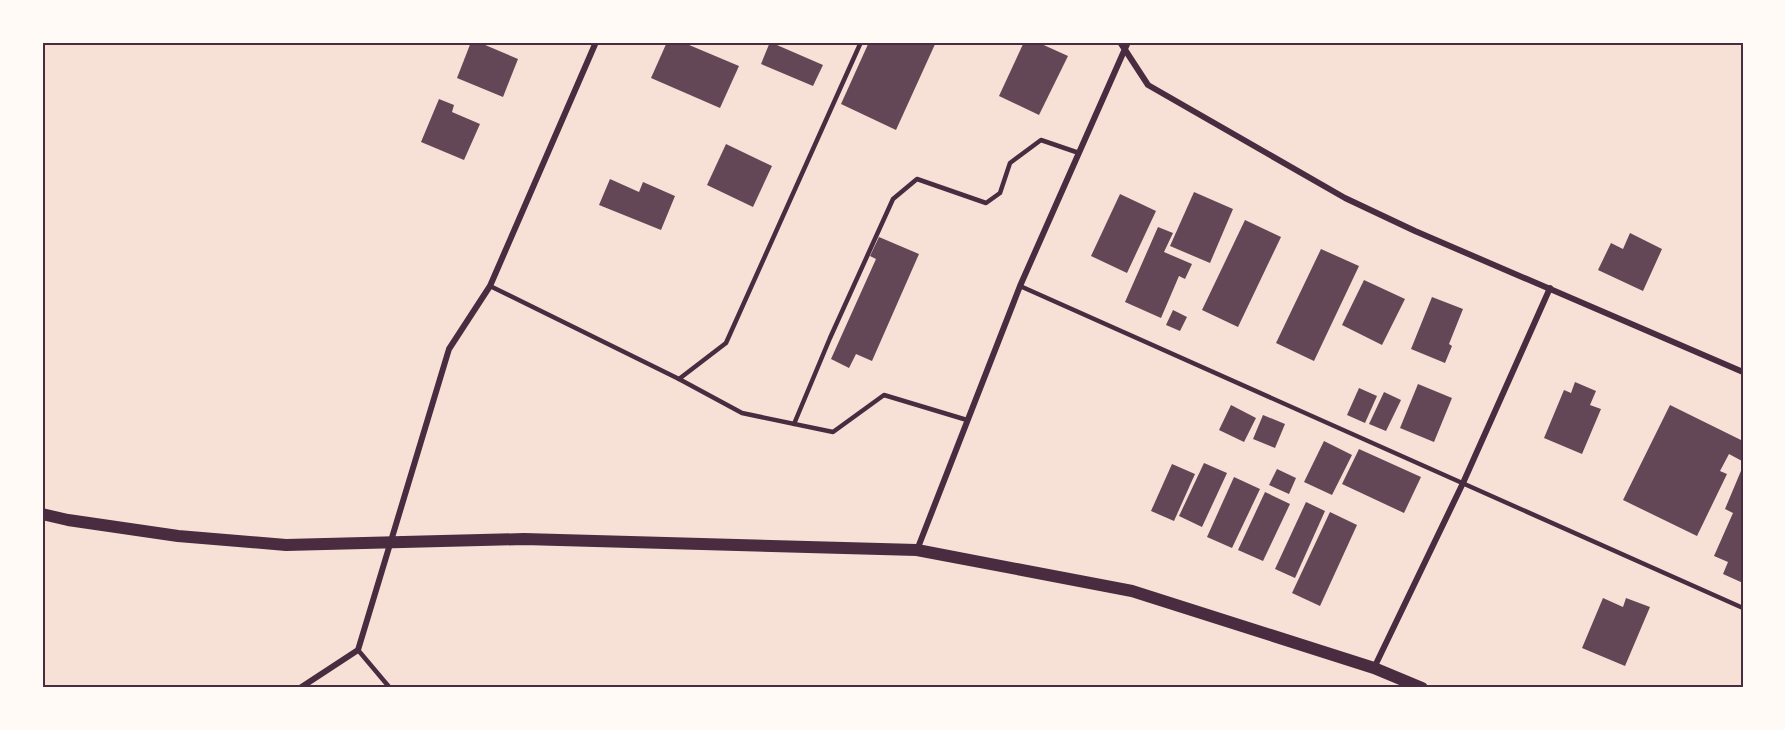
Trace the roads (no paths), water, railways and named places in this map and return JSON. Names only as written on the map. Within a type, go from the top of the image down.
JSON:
[{"type":"main road","points":[[42,514],[178,536],[286,545],[524,539],[917,550],[1132,591],[1374,668],[1408,685],[1422,688]]},
{"type":"street","points":[[300,688],[358,650],[449,349],[490,286],[596,42]]},
{"type":"street","points":[[1120,42],[1126,45],[1148,86],[1345,198],[1415,231],[1743,372]]},
{"type":"street","points":[[917,550],[1020,286],[1126,45]]},
{"type":"street","points":[[1374,668],[1463,483],[1550,288]]},
{"type":"lane","points":[[679,379],[726,343],[861,42]]},
{"type":"lane","points":[[794,424],[893,199],[917,179],[986,203],[1000,193],[1010,163],[1041,140],[1079,153]]},
{"type":"lane","points":[[490,286],[679,379],[742,413],[833,432],[884,395],[968,420]]},
{"type":"lane","points":[[1020,286],[1743,608]]},
{"type":"lane","points":[[358,650],[390,688]]}]
